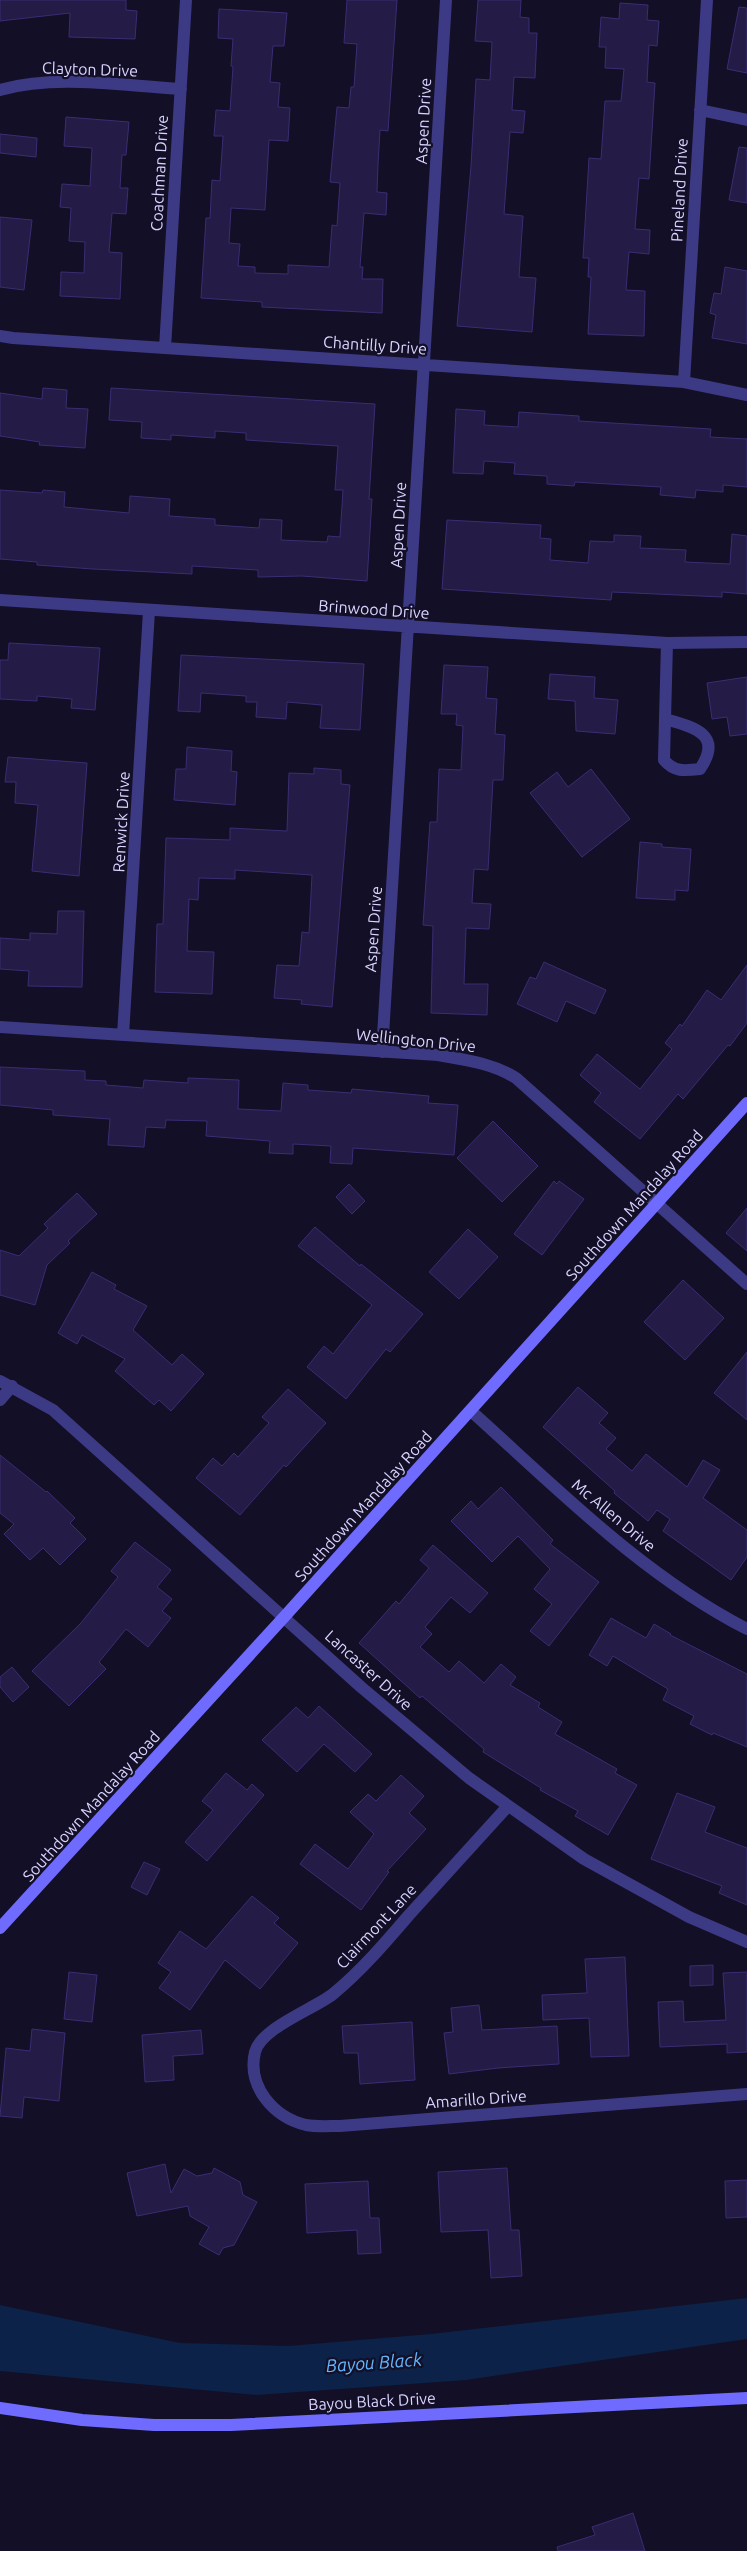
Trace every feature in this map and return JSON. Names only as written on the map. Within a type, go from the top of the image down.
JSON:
[{"type":"street","name":"Coachman Drive","points":[[165,348],[186,0]]},
{"type":"street","name":"Aspen Drive","points":[[382,1052],[446,0]]},
{"type":"street","name":"Pineland Drive","points":[[684,382],[707,0]]},
{"type":"street","name":"Clayton Drive","points":[[0,90],[17,85],[62,82],[181,89]]},
{"type":"street","points":[[700,110],[747,120]]},
{"type":"street","name":"Chantilly Drive","points":[[0,336],[684,382],[747,395]]},
{"type":"street","name":"Brinwood Drive","points":[[0,600],[149,612],[667,643],[747,642]]},
{"type":"street","name":"Renwick Drive","points":[[123,1035],[149,612]]},
{"type":"street","points":[[665,719],[697,728],[703,733],[708,744],[708,757],[700,769],[681,772],[669,766],[664,760],[665,719],[667,643]]},
{"type":"street","name":"Wellington Drive","points":[[0,1027],[438,1055],[482,1062],[503,1070],[516,1078],[747,1284]]},
{"type":"street","name":"Southdown Mandalay Road","points":[[0,1928],[471,1411],[747,1103]]},
{"type":"street","points":[[0,1400],[6,1384]]},
{"type":"street","name":"Lancaster Drive","points":[[6,1384],[54,1410],[285,1616],[361,1687],[458,1769],[584,1858],[689,1917],[747,1942]]},
{"type":"street","name":"Mc Allen Drive","points":[[471,1411],[620,1543],[686,1594],[747,1629]]},
{"type":"street","name":"Clairmont Lane","points":[[255,2052],[260,2042],[276,2028],[319,2005],[355,1976],[508,1806]]},
{"type":"street","name":"Amarillo Drive","points":[[255,2052],[256,2082],[262,2095],[280,2114],[306,2125],[340,2126],[747,2094]]},
{"type":"street","name":"Bayou Black Drive","points":[[0,2408],[82,2420],[154,2425],[231,2425],[747,2398]]},
{"type":"water","name":"Bayou Black","points":[[747,2298],[747,2339],[466,2380],[257,2395],[0,2371],[0,2305],[180,2343],[288,2346],[431,2334]]},
{"type":"building","points":[[0,0],[126,0],[126,10],[137,11],[135,39],[69,37],[70,13],[0,21]]},
{"type":"building","points":[[347,0],[397,0],[388,131],[380,130],[378,164],[377,192],[387,193],[386,215],[364,213],[360,267],[363,267],[362,279],[383,279],[382,313],[262,307],[262,302],[201,298],[206,218],[210,218],[212,180],[220,181],[223,136],[214,136],[216,110],[230,111],[233,67],[231,66],[233,39],[218,38],[219,9],[287,13],[284,46],[273,46],[270,82],[280,83],[278,107],[290,108],[288,141],[269,140],[265,210],[231,208],[229,243],[240,244],[238,266],[255,267],[255,273],[288,274],[288,265],[329,267],[332,225],[337,226],[340,183],[330,182],[337,107],[349,108],[351,87],[354,87],[357,44],[344,43]]},
{"type":"building","points":[[478,0],[521,0],[520,17],[529,18],[529,33],[537,33],[535,78],[514,77],[512,110],[525,111],[523,133],[510,132],[504,214],[523,216],[519,277],[536,278],[532,332],[457,326],[471,166],[476,79],[490,80],[492,42],[475,41]]},
{"type":"building","points":[[620,3],[648,5],[647,20],[659,21],[657,46],[649,45],[647,82],[655,83],[649,179],[639,178],[635,229],[650,230],[649,254],[629,252],[626,290],[645,291],[644,336],[588,334],[591,277],[588,277],[589,258],[583,258],[589,158],[601,159],[605,101],[621,101],[624,69],[605,68],[606,47],[599,47],[601,17],[619,19]]},
{"type":"building","points":[[739,7],[747,8],[747,73],[727,69]]},
{"type":"building","points":[[66,117],[129,122],[126,155],[122,155],[120,188],[128,188],[126,214],[112,213],[109,252],[122,253],[120,299],[60,296],[61,272],[84,273],[85,242],[69,241],[71,208],[60,207],[62,184],[90,186],[92,148],[64,146]]},
{"type":"building","points":[[0,134],[37,138],[36,157],[0,153]]},
{"type":"building","points":[[739,147],[747,148],[747,203],[729,200]]},
{"type":"building","points":[[0,217],[32,220],[24,290],[0,287]]},
{"type":"building","points":[[725,267],[747,271],[747,344],[712,338],[716,315],[710,313],[714,293],[721,294]]},
{"type":"building","points":[[43,388],[67,390],[66,408],[88,409],[85,448],[39,445],[40,442],[0,436],[0,393],[42,399]]},
{"type":"building","points":[[111,388],[375,404],[369,499],[372,499],[367,581],[302,576],[258,577],[258,570],[192,566],[192,574],[37,565],[37,562],[0,559],[0,490],[42,493],[43,490],[65,492],[64,507],[129,513],[130,496],[170,499],[169,516],[215,519],[215,525],[259,528],[260,519],[282,520],[281,540],[327,542],[328,536],[340,537],[343,490],[335,490],[338,446],[246,440],[246,433],[215,431],[215,438],[171,435],[171,440],[141,438],[142,422],[109,420]]},
{"type":"building","points":[[456,409],[485,411],[484,425],[518,427],[519,412],[579,416],[579,421],[711,429],[710,437],[747,439],[747,487],[723,485],[723,492],[696,490],[695,498],[660,495],[661,487],[575,482],[574,486],[547,484],[547,476],[514,474],[515,463],[484,461],[483,474],[453,473]]},
{"type":"building","points":[[447,520],[541,525],[540,538],[551,539],[550,560],[588,563],[590,541],[614,542],[614,535],[641,536],[640,548],[686,550],[685,562],[730,564],[732,534],[747,536],[747,594],[722,592],[722,597],[612,592],[611,600],[442,589]]},
{"type":"building","points":[[9,643],[100,648],[95,710],[71,708],[72,699],[37,696],[37,701],[0,699],[0,660],[8,660]]},
{"type":"building","points":[[181,655],[364,664],[360,730],[320,728],[322,705],[287,702],[286,719],[256,717],[257,702],[246,702],[246,696],[201,693],[200,712],[178,711]]},
{"type":"building","points":[[444,665],[488,667],[486,698],[497,699],[495,734],[505,735],[503,780],[493,780],[488,870],[474,869],[472,903],[491,904],[489,929],[466,928],[464,984],[488,984],[487,1015],[431,1013],[433,926],[423,925],[430,822],[437,822],[439,769],[461,770],[463,726],[456,725],[457,714],[441,714]]},
{"type":"building","points":[[550,674],[595,677],[594,698],[618,700],[615,734],[576,731],[575,701],[548,699]]},
{"type":"building","points":[[747,677],[747,734],[730,736],[727,717],[712,719],[707,683]]},
{"type":"building","points":[[187,747],[232,751],[231,771],[237,772],[235,805],[174,800],[176,769],[186,769]]},
{"type":"building","points":[[8,757],[87,763],[79,876],[32,871],[38,805],[15,803],[16,782],[5,782]]},
{"type":"building","points":[[314,768],[341,770],[341,784],[350,785],[332,1007],[301,1004],[302,1000],[274,998],[277,965],[299,966],[302,932],[309,933],[312,875],[235,870],[235,879],[199,878],[198,900],[189,899],[187,951],[214,952],[212,994],[155,992],[157,924],[163,924],[166,838],[230,840],[230,828],[287,831],[289,773],[314,774]]},
{"type":"building","points":[[591,769],[630,819],[582,857],[530,793],[557,772],[568,787]]},
{"type":"building","points":[[640,842],[662,844],[662,847],[691,849],[688,891],[675,890],[675,900],[636,898]]},
{"type":"building","points":[[58,911],[84,911],[82,987],[28,986],[29,971],[0,969],[0,938],[30,940],[30,933],[57,934]]},
{"type":"building","points":[[544,962],[606,990],[595,1014],[566,1001],[557,1022],[517,1004],[530,977],[536,979]]},
{"type":"building","points":[[747,965],[747,1023],[730,1046],[728,1045],[683,1099],[678,1094],[640,1139],[594,1102],[601,1093],[580,1075],[597,1054],[640,1089],[672,1049],[665,1043],[680,1024],[682,1026],[707,990],[721,1000]]},
{"type":"building","points":[[0,1067],[85,1071],[85,1080],[106,1081],[106,1085],[143,1088],[144,1080],[188,1083],[188,1078],[239,1080],[238,1109],[281,1111],[283,1083],[308,1085],[308,1090],[351,1093],[352,1089],[429,1096],[428,1103],[458,1105],[454,1155],[353,1148],[352,1164],[330,1163],[331,1146],[293,1144],[293,1154],[269,1153],[270,1141],[206,1136],[207,1121],[166,1120],[165,1128],[146,1127],[144,1147],[108,1145],[110,1119],[53,1115],[53,1110],[0,1105]]},
{"type":"building","points":[[493,1121],[538,1166],[502,1202],[457,1158]]},
{"type":"building","points":[[554,1181],[557,1184],[559,1181],[584,1199],[542,1255],[514,1234]]},
{"type":"building","points":[[349,1184],[365,1201],[352,1214],[336,1197]]},
{"type":"building","points":[[77,1193],[97,1214],[68,1241],[70,1243],[47,1265],[35,1305],[0,1295],[0,1250],[19,1256],[48,1228],[44,1224]]},
{"type":"building","points":[[747,1208],[747,1251],[726,1233]]},
{"type":"building","points":[[315,1227],[360,1266],[361,1264],[423,1314],[390,1352],[386,1349],[346,1399],[307,1367],[324,1346],[333,1354],[372,1305],[298,1246]]},
{"type":"building","points":[[468,1229],[498,1257],[459,1299],[429,1272]]},
{"type":"building","points":[[92,1272],[116,1285],[114,1289],[147,1306],[133,1330],[172,1365],[182,1354],[204,1374],[171,1411],[159,1400],[154,1405],[115,1371],[125,1359],[82,1335],[77,1344],[58,1333]]},
{"type":"building","points":[[683,1280],[724,1318],[685,1360],[644,1322]]},
{"type":"building","points":[[747,1352],[747,1420],[714,1393]]},
{"type":"building","points":[[578,1387],[608,1413],[599,1423],[616,1438],[606,1449],[632,1471],[646,1454],[687,1487],[703,1460],[720,1470],[703,1498],[747,1530],[747,1557],[731,1580],[663,1531],[670,1519],[657,1510],[648,1521],[614,1493],[615,1491],[543,1427]]},
{"type":"building","points":[[288,1389],[326,1423],[286,1467],[284,1465],[240,1515],[196,1478],[213,1458],[222,1466],[234,1453],[238,1457],[269,1423],[262,1417]]},
{"type":"building","points":[[0,1455],[47,1491],[75,1518],[70,1523],[86,1539],[60,1565],[43,1548],[30,1560],[4,1534],[14,1524],[0,1513]]},
{"type":"building","points":[[501,1487],[553,1540],[550,1544],[599,1582],[549,1646],[530,1631],[552,1604],[534,1589],[550,1569],[518,1536],[492,1562],[451,1521],[471,1501],[478,1509]]},
{"type":"building","points":[[135,1542],[171,1570],[157,1587],[172,1599],[162,1611],[171,1618],[148,1647],[126,1629],[99,1662],[106,1669],[69,1706],[32,1671],[81,1623],[118,1577],[111,1571]]},
{"type":"building","points":[[433,1545],[488,1593],[470,1613],[451,1597],[425,1627],[432,1634],[420,1647],[449,1672],[459,1661],[484,1683],[501,1664],[516,1677],[510,1685],[540,1703],[538,1707],[562,1722],[555,1734],[617,1769],[615,1773],[637,1785],[608,1835],[575,1816],[578,1811],[540,1790],[541,1788],[483,1752],[484,1749],[422,1696],[420,1698],[359,1643],[396,1601],[399,1604],[429,1568],[420,1560]]},
{"type":"building","points":[[611,1618],[646,1638],[654,1624],[670,1635],[747,1674],[747,1747],[713,1733],[712,1735],[690,1724],[694,1716],[663,1700],[668,1689],[613,1656],[607,1666],[589,1655]]},
{"type":"building","points":[[12,1667],[29,1687],[13,1702],[0,1687],[0,1677]]},
{"type":"building","points":[[319,1706],[372,1754],[355,1772],[324,1744],[297,1772],[262,1740],[296,1707],[308,1718]]},
{"type":"building","points":[[226,1773],[247,1790],[252,1784],[264,1795],[207,1861],[185,1842],[213,1810],[202,1801]]},
{"type":"building","points":[[401,1775],[424,1796],[409,1813],[426,1829],[387,1871],[389,1872],[361,1910],[300,1864],[315,1844],[348,1869],[374,1834],[350,1812],[368,1794],[376,1801]]},
{"type":"building","points":[[677,1793],[715,1807],[705,1832],[747,1848],[747,1905],[719,1893],[722,1886],[651,1859]]},
{"type":"building","points":[[144,1862],[160,1869],[147,1895],[131,1887]]},
{"type":"building","points":[[252,1896],[279,1918],[274,1923],[298,1943],[260,1989],[225,1960],[190,2010],[159,1988],[171,1972],[158,1963],[180,1931],[206,1949]]},
{"type":"building","points":[[625,1957],[629,2056],[591,2057],[589,2018],[543,2020],[542,1995],[587,1993],[585,1959]]},
{"type":"building","points":[[713,1965],[713,1985],[690,1986],[690,1966]]},
{"type":"building","points":[[69,1972],[97,1975],[92,2022],[64,2019]]},
{"type":"building","points":[[747,1972],[747,2052],[727,2053],[727,2044],[660,2047],[658,2002],[683,2001],[684,2022],[726,2020],[723,1973]]},
{"type":"building","points":[[479,2005],[482,2030],[557,2026],[559,2064],[498,2068],[449,2074],[444,2033],[453,2032],[451,2008]]},
{"type":"building","points":[[412,2022],[415,2080],[360,2084],[358,2053],[344,2053],[342,2026]]},
{"type":"building","points":[[32,2029],[65,2033],[59,2101],[24,2097],[22,2118],[0,2116],[6,2048],[30,2051]]},
{"type":"building","points":[[201,2030],[203,2054],[173,2056],[174,2080],[145,2082],[142,2035]]},
{"type":"building","points":[[165,2164],[171,2193],[184,2169],[197,2176],[212,2173],[214,2168],[240,2182],[243,2195],[257,2202],[234,2245],[223,2248],[219,2255],[199,2244],[209,2227],[190,2216],[188,2206],[137,2216],[127,2173]]},
{"type":"building","points":[[507,2168],[511,2230],[519,2230],[522,2276],[491,2278],[488,2230],[441,2232],[438,2172]]},
{"type":"building","points":[[747,2180],[747,2217],[726,2218],[725,2181]]},
{"type":"building","points":[[368,2181],[370,2218],[379,2218],[381,2253],[358,2254],[357,2230],[307,2233],[305,2184]]},
{"type":"building","points":[[633,2513],[645,2551],[558,2551],[557,2547],[595,2535],[592,2527]]}]
